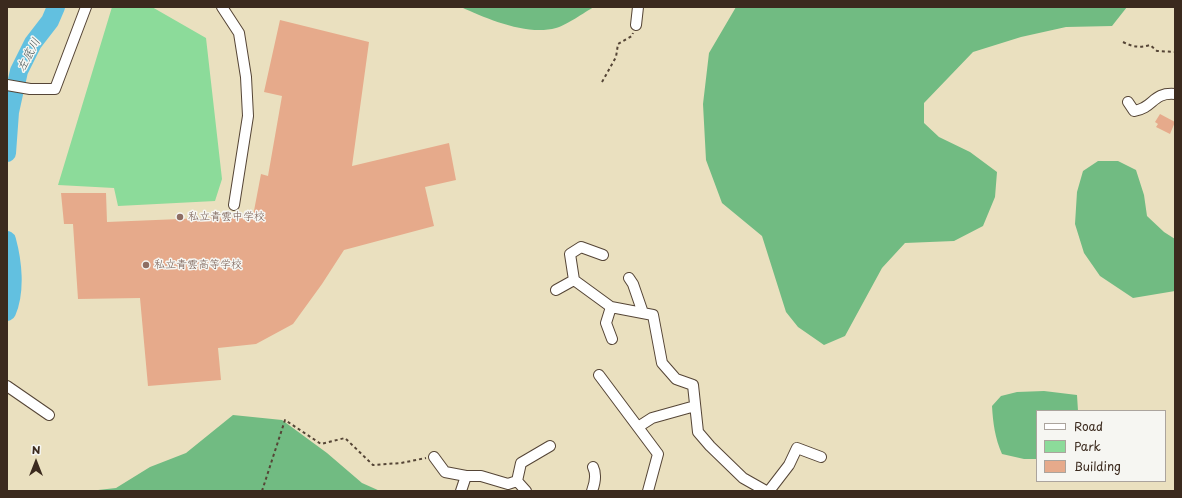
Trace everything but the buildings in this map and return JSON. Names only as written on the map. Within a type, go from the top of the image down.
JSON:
[{"type":"street","points":[[7,85],[30,89],[55,89],[86,7]]},
{"type":"street","points":[[222,7],[239,33],[246,77],[248,116],[234,205]]},
{"type":"street","points":[[636,25],[638,7]]},
{"type":"street","points":[[1128,102],[1134,112],[1151,104],[1158,96],[1163,94],[1175,94]]},
{"type":"street","points":[[603,255],[581,247],[570,254],[574,280],[611,307],[653,315],[662,363],[676,378],[694,385],[698,432],[710,446],[743,478],[767,491],[789,465],[797,448],[821,456]]},
{"type":"street","points":[[629,278],[633,284],[642,313]]},
{"type":"street","points":[[556,290],[574,280]]},
{"type":"street","points":[[611,307],[606,324],[612,340]]},
{"type":"street","points":[[599,375],[658,454],[648,491]]},
{"type":"street","points":[[7,386],[49,415]]},
{"type":"street","points":[[638,427],[652,418],[695,406]]},
{"type":"street","points":[[517,481],[520,463],[550,446]]},
{"type":"street","points":[[434,457],[445,472],[466,476],[481,476],[508,484],[517,481]]},
{"type":"street","points":[[592,467],[595,472],[595,483],[592,491]]},
{"type":"street","points":[[461,491],[466,476]]},
{"type":"street","points":[[517,481],[526,491]]},
{"type":"path","points":[[602,82],[616,57],[618,44],[632,36],[636,25]]},
{"type":"path","points":[[1123,42],[1133,47],[1141,48],[1150,45],[1157,51],[1175,52]]},
{"type":"path","points":[[262,491],[285,420],[321,444],[346,438],[373,465],[401,464],[434,457]]},
{"type":"green space","points":[[112,7],[152,7],[206,38],[222,179],[215,201],[118,206],[114,188],[58,185]]},
{"type":"green space","points":[[461,7],[594,7],[560,27],[545,30],[533,30],[507,25]]},
{"type":"green space","points":[[736,7],[1127,7],[1112,26],[1066,27],[1021,37],[973,52],[924,103],[924,123],[939,137],[970,152],[997,172],[995,197],[983,226],[954,241],[905,243],[882,268],[845,336],[824,345],[798,327],[786,312],[762,236],[722,203],[706,160],[703,104],[709,53]]},
{"type":"green space","points":[[1098,161],[1118,161],[1136,170],[1144,195],[1147,216],[1164,232],[1175,239],[1175,291],[1133,298],[1100,276],[1084,253],[1075,224],[1077,192],[1083,171]]},
{"type":"green space","points":[[1044,391],[1077,395],[1078,410],[1036,410],[1036,459],[1024,459],[1002,454],[998,442],[992,406],[1001,396],[1017,392]]},
{"type":"green space","points":[[233,415],[282,420],[327,453],[362,483],[380,491],[89,491],[116,488],[150,467],[186,453]]},
{"type":"waterway","name":"左底川","points":[[7,153],[10,112],[19,71],[33,43],[50,21],[56,7]]},
{"type":"waterway","name":"左底川","points":[[7,240],[13,276],[12,295],[7,312]]},
{"type":"place","name":"私立青雲中学校","points":[[180,217]]},
{"type":"place","name":"私立青雲高等学校","points":[[146,265]]}]
